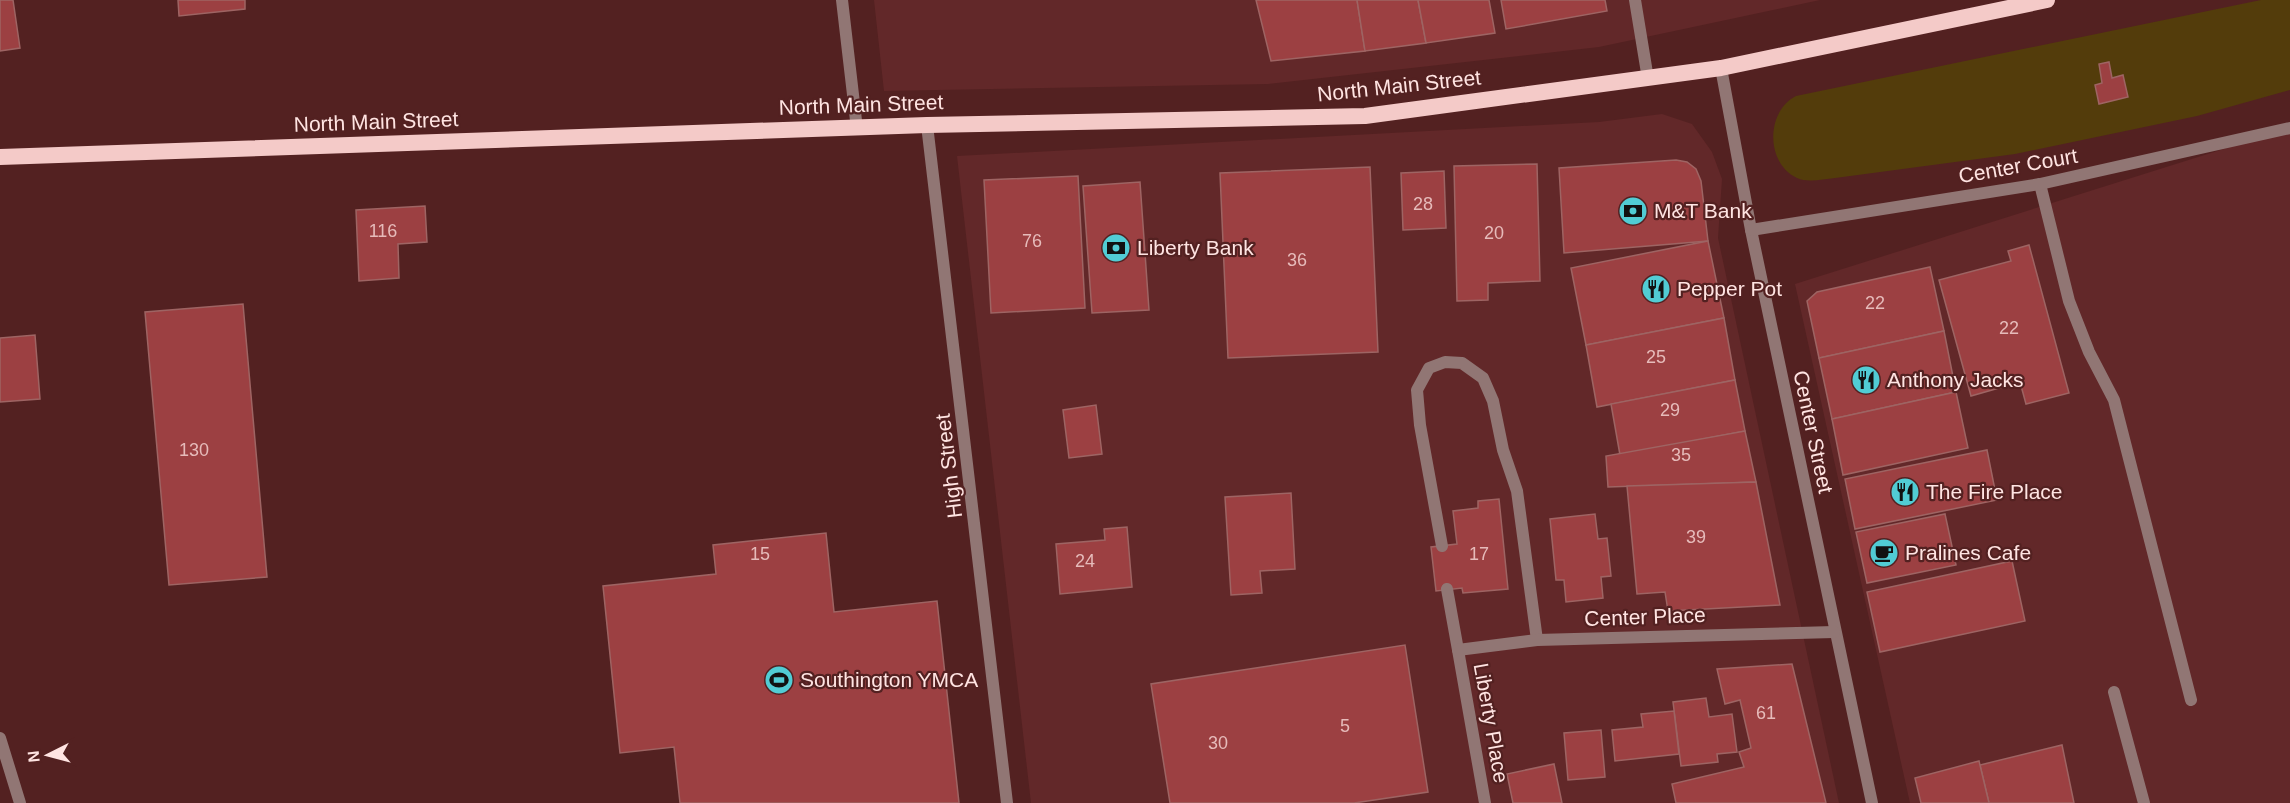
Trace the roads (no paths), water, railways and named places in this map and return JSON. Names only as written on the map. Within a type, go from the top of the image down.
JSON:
[{"type":"highway","name":"North Main Street","points":[[0,157],[927,125],[1365,116],[1721,68],[2047,0]]},
{"type":"street","points":[[842,0],[856,129]]},
{"type":"street","points":[[1635,0],[1648,79]]},
{"type":"street","name":"Center Street","points":[[1721,68],[1751,230],[1834,632],[1872,803]]},
{"type":"street","name":"High Street","points":[[927,125],[1007,803]]},
{"type":"street","name":"Center Court","points":[[1751,230],[2040,184],[2290,128]]},
{"type":"street","points":[[2040,184],[2069,301],[2089,352],[2114,400],[2191,700]]},
{"type":"street","points":[[1442,546],[1420,425],[1417,390],[1429,368],[1445,362],[1462,363],[1483,378],[1493,400],[1503,450],[1517,491],[1537,640]]},
{"type":"street","name":"Liberty Place","points":[[1447,589],[1485,803]]},
{"type":"street","name":"Center Place","points":[[1458,650],[1537,640],[1834,632]]},
{"type":"street","points":[[2114,692],[2144,803]]},
{"type":"street","points":[[0,738],[20,803]]},
{"type":"place","name":"M&T Bank","points":[[1633,211]]},
{"type":"place","name":"Liberty Bank","points":[[1116,248]]},
{"type":"place","name":"Pepper Pot","points":[[1656,289]]},
{"type":"place","name":"Anthony Jacks","points":[[1866,380]]},
{"type":"place","name":"The Fire Place","points":[[1905,492]]},
{"type":"place","name":"Pralines Cafe","points":[[1884,553]]},
{"type":"place","name":"Southington YMCA","points":[[779,680]]}]
